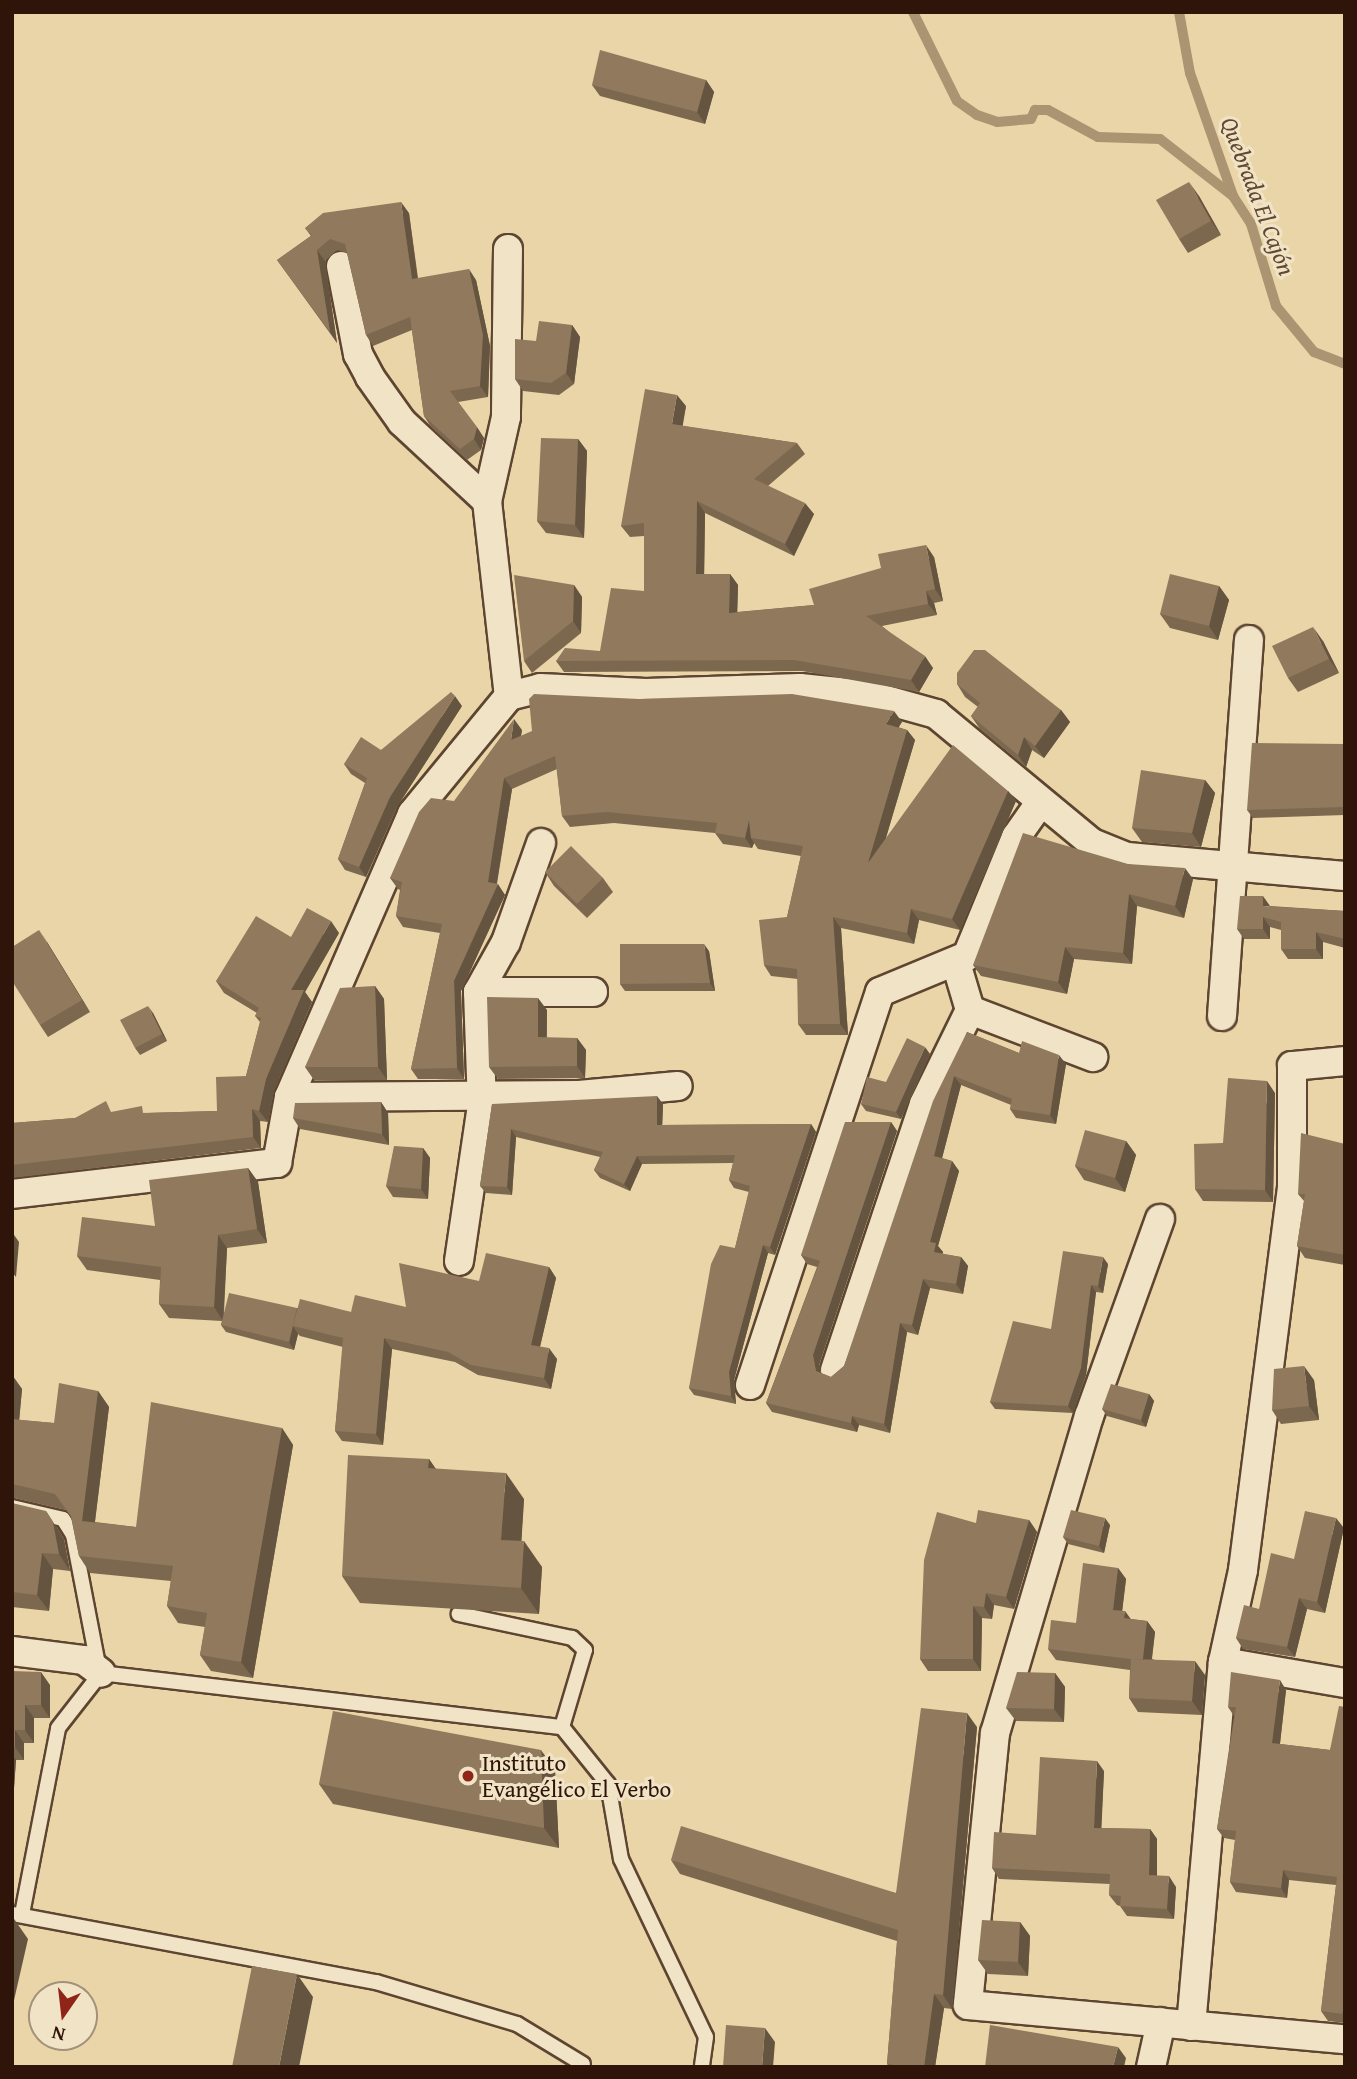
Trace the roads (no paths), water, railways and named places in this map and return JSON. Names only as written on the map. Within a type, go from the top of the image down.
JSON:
[{"type":"street","points":[[508,248],[506,417],[487,500],[509,696]]},
{"type":"street","points":[[341,266],[358,354],[370,377],[402,422],[487,500]]},
{"type":"street","points":[[1222,1016],[1236,863],[1249,640]]},
{"type":"street","points":[[12,1195],[277,1164],[289,1097],[412,814],[509,696],[540,688],[646,693],[800,688],[868,695],[936,713],[1033,788],[1040,803],[1092,843],[1127,858],[1236,863],[1345,876]]},
{"type":"street","points":[[750,1384],[880,992],[956,963],[967,956],[1016,837],[1040,803]]},
{"type":"street","points":[[459,1261],[480,1093],[478,992],[506,942],[541,842]]},
{"type":"street","points":[[835,1370],[924,1104],[970,1010],[956,963]]},
{"type":"street","points":[[478,992],[593,992]]},
{"type":"street","points":[[970,1010],[1093,1057]]},
{"type":"street","points":[[1191,2026],[1223,1662],[1243,1570],[1267,1341],[1292,1187],[1292,1066],[1345,1060]]},
{"type":"street","points":[[289,1097],[480,1093],[579,1095],[678,1086]]},
{"type":"street","points":[[1160,1219],[1089,1416],[995,1733],[968,2005],[1345,2039]]},
{"type":"street","points":[[12,1651],[85,1660],[100,1673]]},
{"type":"street","points":[[1223,1662],[1345,1683]]},
{"type":"street","points":[[1151,2067],[1161,2022]]},
{"type":"lane","points":[[12,1507],[63,1519],[73,1535],[85,1623],[100,1673]]},
{"type":"lane","points":[[459,1615],[572,1638],[586,1650],[562,1727]]},
{"type":"lane","points":[[100,1673],[562,1727],[608,1784],[621,1859],[706,2037],[702,2067]]},
{"type":"lane","points":[[100,1673],[58,1728],[17,1914],[376,1982],[517,2024],[586,2066]]},
{"type":"waterway","points":[[913,12],[957,101],[977,115],[997,122],[1031,119],[1035,110],[1048,110],[1098,137],[1160,139],[1233,196]]},
{"type":"waterway","name":"Quebrada El Cajón","points":[[1179,12],[1190,73],[1233,196],[1251,224],[1276,306],[1314,352],[1345,364]]},
{"type":"place","name":"Instituto Evangélico El Verbo","points":[[468,1776]]}]
